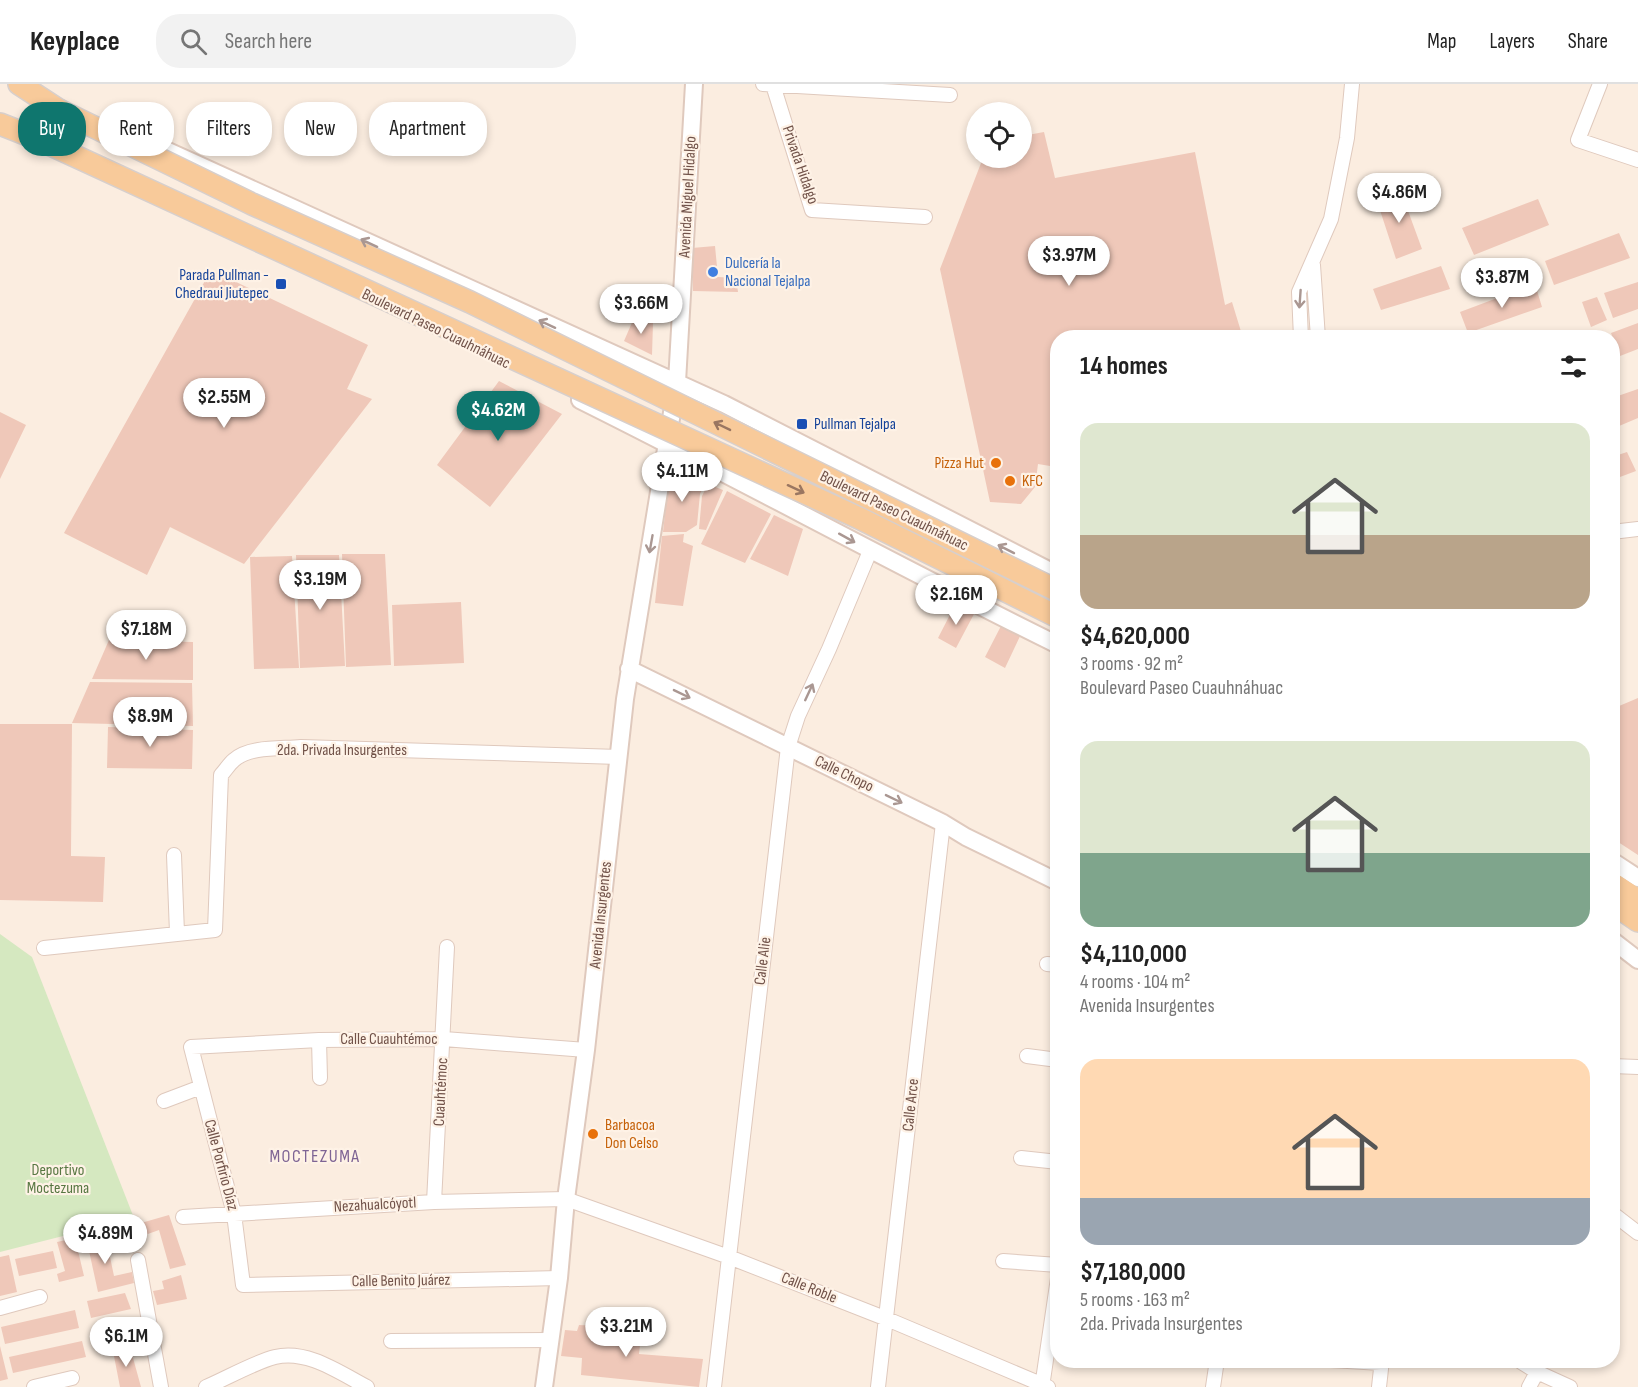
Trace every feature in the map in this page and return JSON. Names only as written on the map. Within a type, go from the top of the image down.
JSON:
[{"type":"main road","name":"Boulevard Paseo Cuauhnáhuac","points":[[21,84],[59,110],[252,204],[470,303],[1050,587]]},
{"type":"main road","name":"Boulevard Paseo Cuauhnáhuac","points":[[0,125],[38,139],[849,513],[1050,613]]},
{"type":"main road","points":[[1620,888],[1638,900]]},
{"type":"main road","points":[[1620,909],[1638,921]]},
{"type":"street","name":"Boulevard Paseo Cuauhnáhuac","points":[[21,84],[677,382],[1050,571]]},
{"type":"street","name":"Avenida Miguel Hidalgo","points":[[668,445],[677,382],[694,84]]},
{"type":"street","points":[[763,84],[950,95]]},
{"type":"street","points":[[1300,330],[1299,292],[1331,219],[1347,138],[1352,84]]},
{"type":"street","points":[[1600,84],[1578,140],[1638,160]]},
{"type":"street","name":"Privada Hidalgo","points":[[773,85],[812,210],[925,217]]},
{"type":"street","name":"Boulevard Paseo Cuauhnáhuac","points":[[0,125],[55,153],[206,218],[336,279],[616,418],[758,490],[870,551],[1050,641]]},
{"type":"street","points":[[1313,263],[1317,330]]},
{"type":"street","points":[[616,418],[641,367]]},
{"type":"street","points":[[631,389],[658,402],[677,382]]},
{"type":"street","points":[[758,490],[786,436]]},
{"type":"street","name":"Avenida Insurgentes","points":[[544,1387],[586,1050],[629,669],[668,445]]},
{"type":"street","points":[[1620,531],[1638,529]]},
{"type":"street","name":"Calle Alie","points":[[714,1387],[788,747],[798,716],[870,551]]},
{"type":"street","name":"Calle Chopo","points":[[629,669],[1050,878]]},
{"type":"street","name":"2da. Privada Insurgentes","points":[[44,948],[215,930],[221,776],[234,760],[243,754],[301,747],[619,757]]},
{"type":"street","name":"Calle Arce","points":[[878,1387],[943,823]]},
{"type":"street","points":[[174,855],[177,933]]},
{"type":"street","points":[[1620,866],[1638,878]]},
{"type":"street","points":[[1620,946],[1638,960]]},
{"type":"street","name":"Cuauhtémoc","points":[[434,1202],[447,947]]},
{"type":"street","name":"Calle Cuauhtémoc","points":[[191,1047],[319,1040],[444,1039],[586,1050]]},
{"type":"street","points":[[319,1040],[320,1078]]},
{"type":"street","name":"Calle Porfirio Díaz","points":[[191,1047],[234,1214],[243,1285]]},
{"type":"street","points":[[1027,1056],[1050,1059]]},
{"type":"street","points":[[1620,1066],[1638,1067]]},
{"type":"street","points":[[164,1101],[201,1087]]},
{"type":"street","points":[[1021,1158],[1050,1161]]},
{"type":"street","name":"Calle Roble","points":[[567,1199],[729,1257],[887,1319],[1044,1386]]},
{"type":"street","name":"Nezahualcóyotl","points":[[183,1218],[434,1202],[567,1199]]},
{"type":"street","points":[[1620,1219],[1638,1233]]},
{"type":"street","points":[[138,1260],[161,1387]]},
{"type":"street","points":[[1003,1261],[1050,1264]]},
{"type":"street","name":"Calle Benito Juárez","points":[[243,1285],[559,1278]]},
{"type":"street","points":[[0,1308],[40,1298]]},
{"type":"street","points":[[391,1341],[550,1340]]},
{"type":"street","points":[[1044,1386],[1050,1340]]},
{"type":"street","points":[[206,1387],[276,1356],[294,1356],[315,1360],[367,1387]]},
{"type":"street","points":[[1213,1387],[1216,1368]]},
{"type":"street","points":[[1379,1387],[1381,1368]]},
{"type":"street","points":[[1529,1387],[1537,1368]]},
{"type":"street","points":[[1541,1368],[1570,1387]]},
{"type":"street","points":[[34,1387],[72,1378]]},
{"type":"green space","name":"Deportivo Moctezuma","points":[[0,934],[32,957],[134,1218],[0,1252]]},
{"type":"building","points":[[1044,132],[1055,178],[1195,152],[1225,305],[1232,302],[1241,330],[1050,330],[1050,466],[1038,464],[1035,487],[1021,504],[990,502],[940,269],[979,168],[1032,168],[1032,134]]},
{"type":"building","points":[[1400,189],[1422,249],[1396,259],[1376,198]]},
{"type":"building","points":[[1538,199],[1549,225],[1474,255],[1462,228]]},
{"type":"building","points":[[1619,233],[1630,258],[1554,285],[1545,261]]},
{"type":"building","points":[[715,246],[718,277],[736,278],[738,292],[693,291],[692,248]]},
{"type":"building","points":[[1441,266],[1450,289],[1381,310],[1373,289]]},
{"type":"building","points":[[211,270],[368,345],[347,389],[372,399],[244,564],[170,527],[147,575],[64,533]]},
{"type":"building","points":[[1638,282],[1638,309],[1613,318],[1604,293]]},
{"type":"building","points":[[1535,284],[1542,307],[1477,330],[1467,330],[1460,312]]},
{"type":"building","points":[[1597,297],[1607,320],[1591,327],[1582,302]]},
{"type":"building","points":[[634,318],[653,323],[652,355],[624,341]]},
{"type":"building","points":[[1638,323],[1638,349],[1620,356],[1619,330]]},
{"type":"building","points":[[499,381],[562,414],[490,507],[437,465]]},
{"type":"building","points":[[1638,389],[1638,418],[1620,426],[1620,395]]},
{"type":"building","points":[[0,412],[26,425],[0,479]]},
{"type":"building","points":[[1627,452],[1636,471],[1620,477],[1620,454]]},
{"type":"building","points":[[670,469],[705,483],[700,494],[697,525],[686,532],[663,532]]},
{"type":"building","points":[[708,484],[723,490],[706,530],[699,529],[702,496]]},
{"type":"building","points":[[727,491],[771,514],[745,563],[701,544]]},
{"type":"building","points":[[774,515],[803,529],[788,576],[750,559]]},
{"type":"building","points":[[684,534],[683,542],[693,546],[683,606],[655,603],[662,536]]},
{"type":"building","points":[[342,554],[385,554],[391,665],[346,667]]},
{"type":"building","points":[[296,555],[339,555],[345,666],[300,668]]},
{"type":"building","points":[[292,556],[299,668],[254,669],[250,557]]},
{"type":"building","points":[[461,602],[464,663],[394,666],[392,605]]},
{"type":"building","points":[[955,605],[974,614],[956,648],[938,638]]},
{"type":"building","points":[[1001,626],[1021,634],[1005,668],[985,657]]},
{"type":"building","points":[[109,640],[193,642],[193,680],[92,679]]},
{"type":"building","points":[[90,682],[192,683],[193,726],[72,723]]},
{"type":"building","points":[[1638,698],[1638,855],[1620,843],[1620,706]]},
{"type":"building","points":[[0,724],[72,724],[71,856],[105,857],[103,902],[0,900]]},
{"type":"building","points":[[108,727],[193,730],[192,769],[107,768]]},
{"type":"building","points":[[169,1215],[186,1265],[170,1269],[159,1230],[145,1235],[141,1223]]},
{"type":"building","points":[[105,1233],[114,1276],[132,1272],[134,1283],[98,1292],[86,1237]]},
{"type":"building","points":[[75,1238],[84,1276],[59,1282],[57,1274],[65,1271],[57,1242]]},
{"type":"building","points":[[53,1251],[57,1268],[19,1276],[15,1259]]},
{"type":"building","points":[[9,1255],[17,1292],[0,1296],[0,1257]]},
{"type":"building","points":[[181,1275],[187,1299],[157,1305],[153,1291],[164,1289],[162,1281]]},
{"type":"building","points":[[125,1293],[131,1309],[91,1318],[87,1301]]},
{"type":"building","points":[[75,1310],[79,1328],[5,1344],[1,1327]]},
{"type":"building","points":[[133,1320],[137,1337],[98,1347],[95,1330]]},
{"type":"building","points":[[579,1325],[637,1328],[635,1344],[640,1345],[639,1354],[703,1359],[699,1387],[581,1375],[582,1358],[561,1356],[565,1330],[577,1331]]},
{"type":"building","points":[[82,1341],[86,1357],[13,1373],[9,1357]]},
{"type":"building","points":[[0,1346],[8,1379],[0,1381]]},
{"type":"building","points":[[130,1347],[141,1387],[120,1387],[113,1351]]},
{"type":"place","name":"Dulcería la Nacional Tejalpa","points":[[713,272]]},
{"type":"place","name":"Parada Pullman - Chedraui Jiutepec","points":[[281,284]]},
{"type":"place","name":"Pullman Tejalpa","points":[[802,424]]},
{"type":"place","name":"Pizza Hut","points":[[996,463]]},
{"type":"place","name":"KFC","points":[[1010,481]]},
{"type":"place","name":"Barbacoa Don Celso","points":[[593,1134]]},
{"type":"district","name":"MOCTEZUMA","points":[[315,1156]]}]
